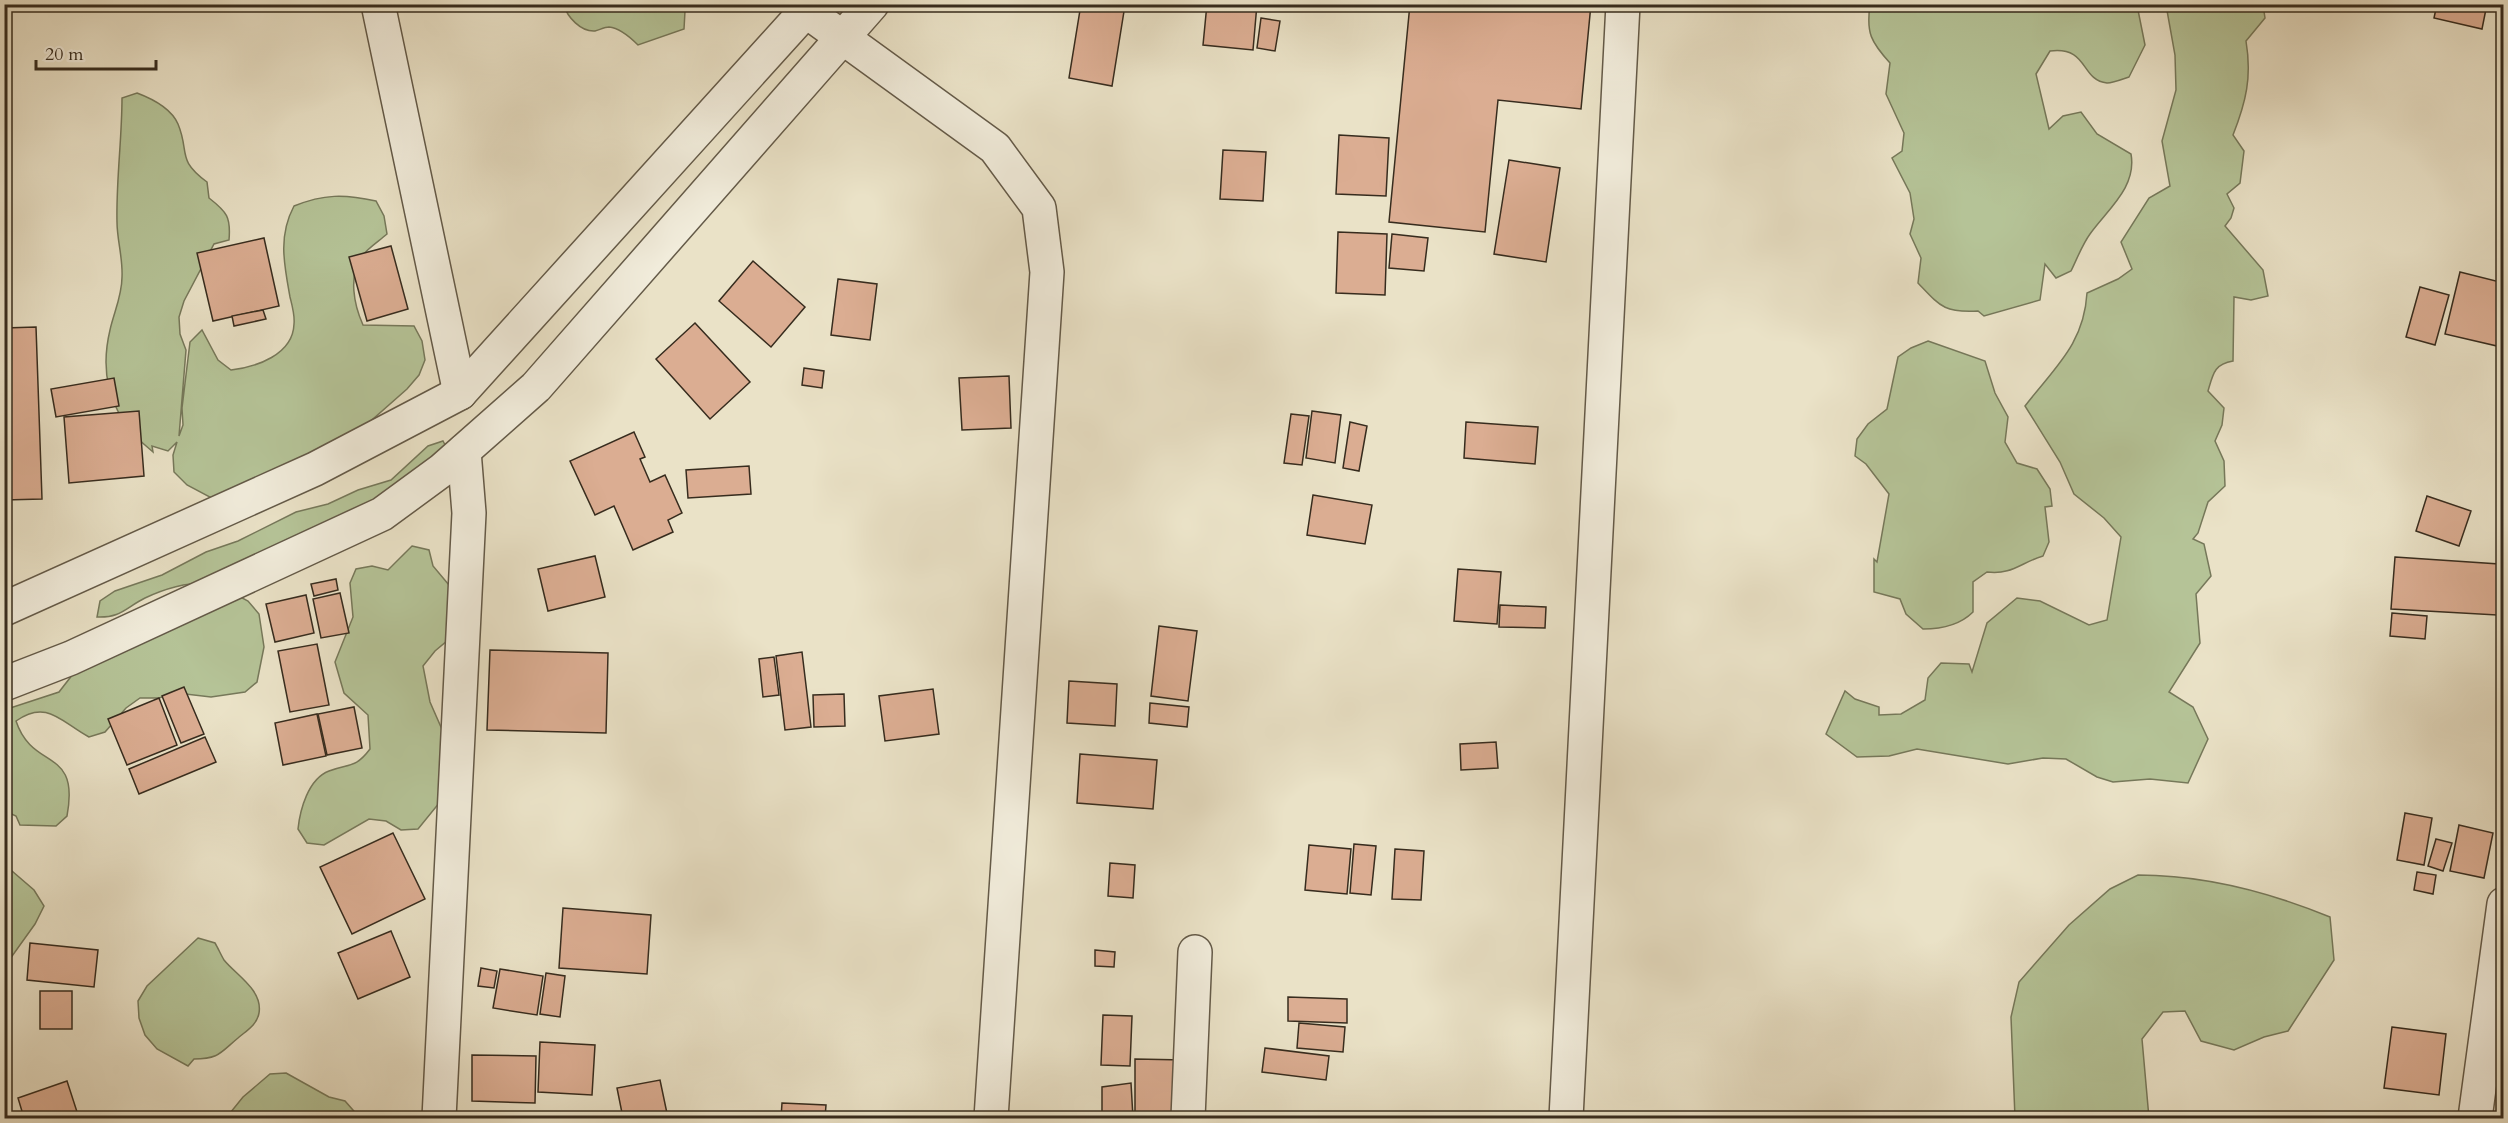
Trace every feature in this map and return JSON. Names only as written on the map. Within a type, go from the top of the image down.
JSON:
[{"type":"street","points":[[378,4],[460,393]]},
{"type":"street","points":[[4,684],[71,658],[382,514],[464,451],[536,387],[872,4]]},
{"type":"street","points":[[1566,1119],[1623,4]]},
{"type":"street","points":[[4,609],[315,469],[460,393],[809,8],[842,39],[995,148],[1039,208],[1047,272],[991,1119]]},
{"type":"street","points":[[439,1119],[469,513],[464,451]]},
{"type":"street","points":[[2475,1119],[2504,904]]},
{"type":"street","points":[[1188,1119],[1195,952]]},
{"type":"green space","points":[[564,5],[681,5],[685,11],[684,29],[638,45],[617,29],[607,27],[590,31],[585,29],[571,19]]},
{"type":"green space","points":[[1870,5],[2137,5],[2145,45],[2129,77],[2109,83],[2098,81],[2078,58],[2072,53],[2063,51],[2050,51],[2036,74],[2049,129],[2063,116],[2081,112],[2097,134],[2131,154],[2132,166],[2130,177],[2120,197],[2087,238],[2071,271],[2056,278],[2045,264],[2040,300],[1984,316],[1978,311],[1957,311],[1944,306],[1918,283],[1921,258],[1910,234],[1914,219],[1910,193],[1892,158],[1902,151],[1904,133],[1886,94],[1890,63],[1871,37]]},
{"type":"green space","points":[[2166,5],[2263,5],[2265,18],[2246,41],[2247,89],[2233,135],[2244,151],[2240,183],[2227,194],[2234,208],[2225,226],[2263,270],[2268,296],[2251,300],[2234,297],[2233,361],[2218,367],[2208,391],[2224,408],[2222,425],[2215,441],[2224,461],[2225,486],[2208,502],[2198,533],[2193,539],[2204,544],[2211,576],[2196,594],[2200,643],[2169,692],[2193,707],[2208,739],[2188,783],[2150,779],[2113,782],[2097,777],[2066,759],[2043,758],[2008,764],[1917,749],[1889,756],[1857,757],[1826,734],[1845,691],[1855,699],[1879,707],[1879,715],[1901,714],[1925,700],[1928,678],[1941,663],[1969,664],[1972,672],[1987,623],[2017,598],[2040,601],[2089,625],[2107,620],[2121,537],[2104,518],[2074,494],[2060,462],[2025,406],[2057,367],[2074,341],[2085,311],[2087,293],[2118,279],[2132,269],[2121,242],[2149,198],[2170,186],[2162,141],[2176,90],[2175,55]]},
{"type":"green space","points":[[137,93],[161,105],[175,118],[187,161],[207,182],[209,198],[224,211],[229,226],[229,240],[214,244],[184,301],[179,317],[180,334],[186,350],[179,436],[183,425],[182,408],[190,342],[202,330],[218,360],[231,370],[272,358],[287,344],[292,335],[294,317],[286,273],[284,239],[294,206],[334,196],[376,201],[384,216],[387,234],[364,253],[355,272],[355,300],[360,317],[363,325],[414,326],[422,341],[425,360],[419,375],[407,389],[357,433],[219,502],[187,485],[174,472],[173,455],[177,442],[168,451],[152,446],[153,452],[139,440],[119,413],[108,382],[107,348],[121,291],[122,277],[117,207],[122,98]]},
{"type":"green space","points":[[1928,341],[1985,361],[1995,393],[2008,417],[2005,442],[2017,463],[2037,469],[2050,489],[2052,506],[2045,507],[2049,542],[2043,556],[2003,572],[1987,572],[1973,582],[1973,612],[1950,625],[1923,629],[1906,614],[1900,599],[1874,592],[1874,559],[1877,562],[1889,494],[1866,464],[1855,456],[1857,439],[1868,424],[1887,409],[1898,357],[1911,348]]},
{"type":"green space","points":[[443,441],[451,456],[442,470],[205,583],[167,589],[112,616],[97,617],[100,601],[115,591],[162,575],[206,552],[238,541],[296,512],[328,504],[358,490],[391,480],[428,446]]},
{"type":"green space","points":[[412,546],[429,550],[433,566],[454,591],[448,640],[423,666],[430,702],[444,734],[440,802],[418,829],[401,830],[386,821],[369,819],[324,845],[307,843],[298,829],[303,804],[310,788],[322,775],[356,763],[370,749],[368,715],[344,693],[335,662],[353,617],[350,583],[356,569],[372,566],[388,570]]},
{"type":"green space","points":[[233,593],[248,601],[259,614],[264,647],[257,682],[245,692],[211,697],[177,693],[159,698],[140,698],[126,708],[105,732],[89,737],[54,715],[37,712],[27,715],[16,721],[24,737],[33,748],[53,761],[67,779],[69,794],[67,816],[56,826],[20,825],[16,816],[5,811],[4,710],[59,692],[80,665],[162,634]]},
{"type":"green space","points":[[5,865],[34,890],[44,906],[35,924],[5,966]]},
{"type":"green space","points":[[2138,875],[2187,878],[2236,887],[2284,900],[2330,917],[2334,960],[2288,1031],[2264,1037],[2234,1050],[2201,1041],[2185,1011],[2163,1012],[2142,1039],[2149,1118],[2015,1118],[2011,1017],[2019,982],[2069,925],[2110,889]]},
{"type":"green space","points":[[198,938],[215,943],[224,960],[253,990],[257,997],[259,1013],[251,1027],[223,1051],[209,1058],[194,1059],[188,1066],[157,1049],[145,1035],[139,1018],[138,1001],[147,986]]},
{"type":"green space","points":[[286,1073],[329,1097],[345,1101],[360,1118],[226,1118],[243,1097],[270,1074]]},
{"type":"building","points":[[1081,4],[1125,5],[1112,86],[1069,78]]},
{"type":"building","points":[[1207,4],[1257,4],[1253,50],[1203,45]]},
{"type":"building","points":[[1410,4],[1591,4],[1581,109],[1498,100],[1485,232],[1389,222]]},
{"type":"building","points":[[2437,4],[2487,4],[2482,29],[2434,18]]},
{"type":"building","points":[[1261,18],[1280,21],[1275,51],[1257,48]]},
{"type":"building","points":[[1339,135],[1389,138],[1386,196],[1336,194]]},
{"type":"building","points":[[1223,150],[1266,152],[1263,201],[1220,199]]},
{"type":"building","points":[[1509,160],[1560,168],[1546,262],[1494,254]]},
{"type":"building","points":[[1338,232],[1387,234],[1385,295],[1336,293]]},
{"type":"building","points":[[1392,234],[1428,238],[1424,271],[1389,268]]},
{"type":"building","points":[[264,238],[279,306],[213,321],[197,253]]},
{"type":"building","points":[[391,246],[408,309],[367,321],[349,257]]},
{"type":"building","points":[[753,261],[805,307],[771,347],[719,301]]},
{"type":"building","points":[[2460,272],[2504,283],[2504,318],[2497,346],[2445,334]]},
{"type":"building","points":[[838,279],[877,284],[870,340],[831,335]]},
{"type":"building","points":[[2420,287],[2449,295],[2435,345],[2406,337]]},
{"type":"building","points":[[263,310],[266,319],[234,326],[232,316]]},
{"type":"building","points":[[695,323],[750,382],[710,419],[656,359]]},
{"type":"building","points":[[36,327],[42,499],[4,500],[4,328]]},
{"type":"building","points":[[804,368],[824,371],[822,388],[802,385]]},
{"type":"building","points":[[1009,376],[1011,428],[962,430],[959,378]]},
{"type":"building","points":[[114,378],[119,406],[56,417],[51,389]]},
{"type":"building","points":[[139,411],[144,476],[69,483],[64,417]]},
{"type":"building","points":[[1312,411],[1341,415],[1335,463],[1306,458]]},
{"type":"building","points":[[1291,414],[1309,416],[1302,465],[1284,463]]},
{"type":"building","points":[[1350,422],[1367,426],[1359,471],[1343,468]]},
{"type":"building","points":[[1466,422],[1538,427],[1535,464],[1464,458]]},
{"type":"building","points":[[634,432],[645,457],[640,459],[650,482],[665,475],[682,513],[668,520],[673,532],[633,550],[614,506],[595,515],[570,461]]},
{"type":"building","points":[[749,466],[751,494],[688,498],[686,470]]},
{"type":"building","points":[[1313,495],[1372,505],[1365,544],[1307,535]]},
{"type":"building","points":[[2427,496],[2471,511],[2459,546],[2416,531]]},
{"type":"building","points":[[595,556],[605,597],[548,611],[538,569]]},
{"type":"building","points":[[2395,557],[2499,564],[2497,615],[2391,609]]},
{"type":"building","points":[[1458,569],[1501,572],[1497,624],[1454,621]]},
{"type":"building","points":[[336,579],[338,590],[314,596],[311,584]]},
{"type":"building","points":[[340,593],[349,633],[321,638],[313,599]]},
{"type":"building","points":[[306,595],[314,633],[275,642],[266,604]]},
{"type":"building","points":[[1500,605],[1546,607],[1545,628],[1499,627]]},
{"type":"building","points":[[2392,613],[2427,616],[2425,639],[2390,636]]},
{"type":"building","points":[[1159,626],[1197,631],[1188,701],[1151,696]]},
{"type":"building","points":[[317,644],[329,705],[290,712],[278,651]]},
{"type":"building","points":[[490,650],[608,653],[606,733],[487,730]]},
{"type":"building","points":[[802,652],[811,727],[785,730],[776,656]]},
{"type":"building","points":[[774,657],[779,695],[763,697],[759,659]]},
{"type":"building","points":[[1069,681],[1117,684],[1115,726],[1067,723]]},
{"type":"building","points":[[184,687],[204,734],[181,743],[162,696]]},
{"type":"building","points":[[933,689],[939,734],[885,741],[879,696]]},
{"type":"building","points":[[844,694],[845,726],[814,727],[813,695]]},
{"type":"building","points":[[159,698],[177,745],[127,765],[108,719]]},
{"type":"building","points":[[1150,703],[1189,707],[1187,727],[1149,723]]},
{"type":"building","points":[[354,707],[362,748],[327,755],[318,714]]},
{"type":"building","points":[[317,714],[326,756],[283,765],[275,723]]},
{"type":"building","points":[[205,737],[216,762],[139,794],[129,769]]},
{"type":"building","points":[[1496,742],[1498,768],[1461,770],[1460,744]]},
{"type":"building","points":[[1080,754],[1157,760],[1153,809],[1077,803]]},
{"type":"building","points":[[2405,813],[2432,818],[2424,865],[2397,860]]},
{"type":"building","points":[[2459,825],[2493,833],[2484,878],[2450,871]]},
{"type":"building","points":[[393,833],[425,899],[352,934],[320,867]]},
{"type":"building","points":[[2436,839],[2452,843],[2443,871],[2428,866]]},
{"type":"building","points":[[1354,844],[1376,846],[1371,895],[1350,893]]},
{"type":"building","points":[[1309,845],[1351,849],[1347,894],[1305,890]]},
{"type":"building","points":[[1395,849],[1424,851],[1421,900],[1392,899]]},
{"type":"building","points":[[1110,863],[1135,865],[1133,898],[1108,896]]},
{"type":"building","points":[[2417,872],[2436,875],[2433,894],[2414,890]]},
{"type":"building","points":[[563,908],[651,915],[647,974],[559,968]]},
{"type":"building","points":[[391,931],[410,977],[358,999],[338,953]]},
{"type":"building","points":[[30,943],[98,950],[94,987],[27,980]]},
{"type":"building","points":[[1095,950],[1115,952],[1114,967],[1095,966]]},
{"type":"building","points":[[481,968],[497,971],[494,988],[478,986]]},
{"type":"building","points":[[500,969],[543,976],[537,1015],[493,1008]]},
{"type":"building","points":[[546,973],[565,976],[560,1017],[540,1014]]},
{"type":"building","points":[[40,991],[72,991],[72,1029],[40,1029]]},
{"type":"building","points":[[1288,997],[1347,999],[1347,1023],[1288,1021]]},
{"type":"building","points":[[1103,1015],[1132,1016],[1130,1066],[1101,1065]]},
{"type":"building","points":[[1299,1023],[1345,1027],[1343,1052],[1297,1048]]},
{"type":"building","points":[[2392,1027],[2446,1034],[2439,1095],[2384,1088]]},
{"type":"building","points":[[540,1042],[595,1045],[592,1095],[538,1092]]},
{"type":"building","points":[[1265,1048],[1329,1056],[1326,1080],[1262,1072]]},
{"type":"building","points":[[472,1055],[536,1056],[535,1103],[472,1101]]},
{"type":"building","points":[[1135,1059],[1184,1060],[1183,1113],[1135,1112]]},
{"type":"building","points":[[660,1080],[668,1118],[623,1118],[617,1088]]},
{"type":"building","points":[[67,1081],[79,1118],[24,1118],[18,1098]]},
{"type":"building","points":[[1131,1083],[1133,1118],[1102,1118],[1102,1087]]},
{"type":"building","points":[[782,1103],[826,1105],[825,1118],[781,1118]]},
{"type":"building","points":[[1255,1114],[1298,1115],[1298,1118],[1255,1118]]},
{"type":"building","points":[[616,1117],[616,1118],[538,1118]]}]
